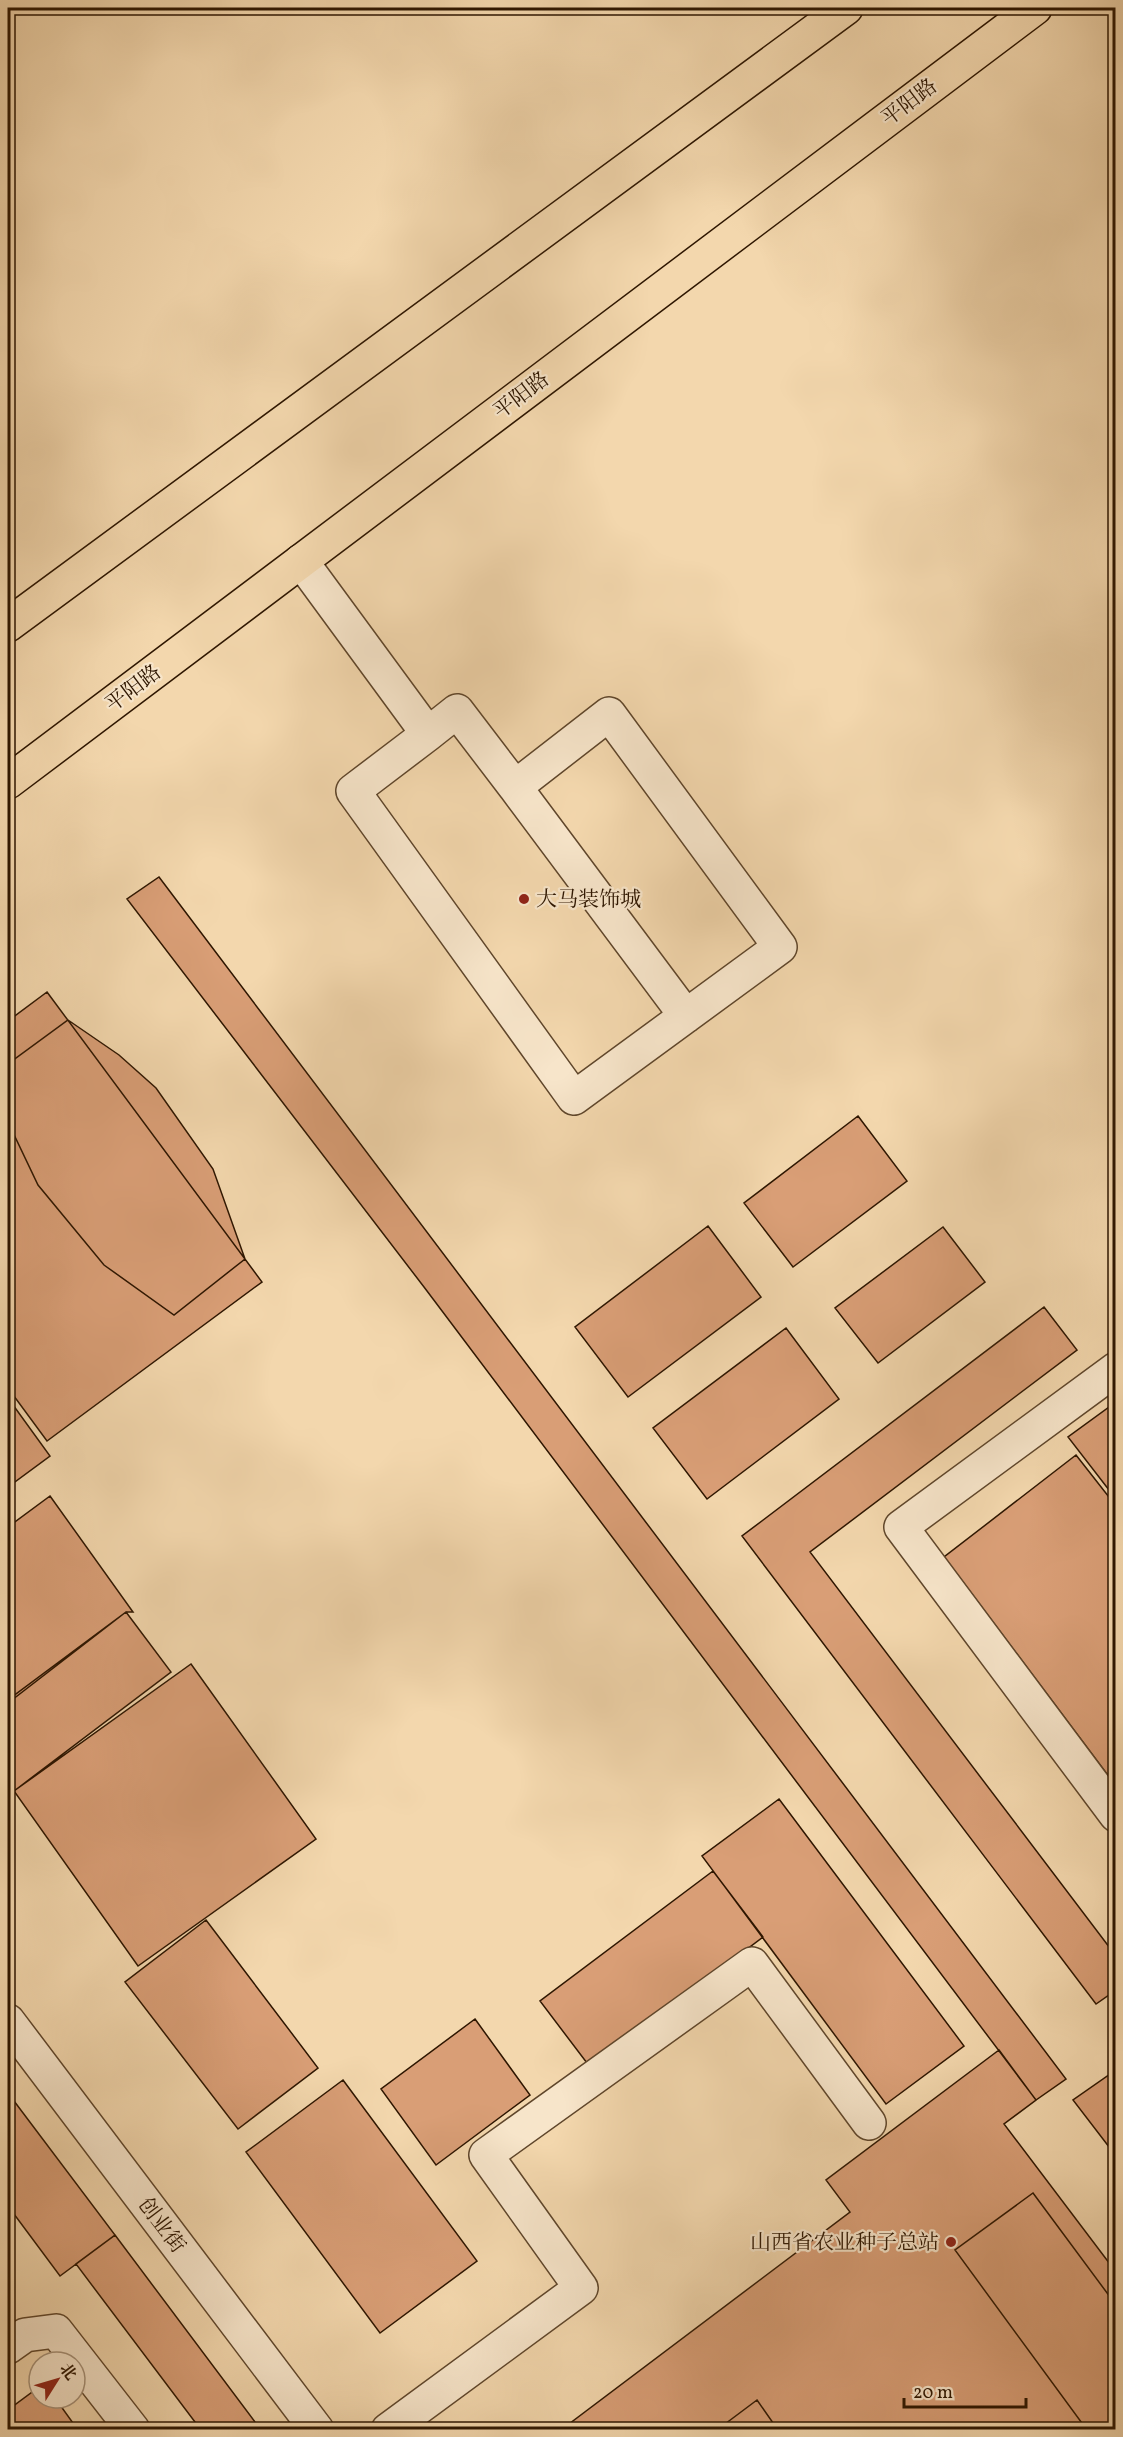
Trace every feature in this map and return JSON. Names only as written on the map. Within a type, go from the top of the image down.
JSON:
[{"type":"main road","points":[[8,625],[846,8]]},
{"type":"main road","name":"平阳路","points":[[8,782],[1035,8]]},
{"type":"street","points":[[301,561],[428,734]]},
{"type":"street","points":[[515,787],[609,714],[780,946],[686,1016],[574,1098],[353,791],[457,711],[686,1016]]},
{"type":"street","points":[[1116,1369],[902,1527],[1116,1815]]},
{"type":"street","points":[[388,2430],[580,2288],[486,2155],[752,1964],[869,2123]]},
{"type":"street","name":"创业街","points":[[8,2021],[317,2430]]},
{"type":"street","points":[[8,2347],[26,2335],[57,2331],[133,2430]]},
{"type":"building","points":[[159,877],[1066,2079],[1036,2100],[424,1287],[127,899]]},
{"type":"building","points":[[47,992],[262,1282],[47,1441],[8,1388],[8,1021]]},
{"type":"building","points":[[68,1020],[119,1055],[156,1088],[213,1169],[245,1259],[174,1315],[104,1265],[38,1185],[8,1122],[8,1064]]},
{"type":"building","points":[[858,1116],[907,1181],[793,1267],[744,1203]]},
{"type":"building","points":[[708,1226],[761,1297],[628,1397],[575,1327]]},
{"type":"building","points":[[943,1227],[985,1282],[878,1363],[835,1308]]},
{"type":"building","points":[[1044,1307],[1077,1350],[810,1552],[1116,1956],[1116,1990],[1096,2004],[742,1536]]},
{"type":"building","points":[[786,1328],[839,1399],[707,1499],[653,1428]]},
{"type":"building","points":[[8,1398],[50,1456],[8,1487]]},
{"type":"building","points":[[1116,1402],[1116,1499],[1068,1437]]},
{"type":"building","points":[[1076,1455],[1116,1506],[1116,1786],[944,1557]]},
{"type":"building","points":[[50,1496],[133,1612],[126,1612],[8,1703],[8,1527]]},
{"type":"building","points":[[126,1612],[171,1672],[14,1791],[8,1783],[8,1700]]},
{"type":"building","points":[[191,1664],[316,1839],[138,1966],[14,1791]]},
{"type":"building","points":[[779,1799],[964,2046],[886,2104],[702,1856]]},
{"type":"building","points":[[713,1871],[763,1937],[590,2067],[540,2001]]},
{"type":"building","points":[[206,1920],[318,2068],[238,2129],[125,1982]]},
{"type":"building","points":[[475,2019],[530,2095],[436,2165],[381,2089]]},
{"type":"building","name":"山西省农业种子总站","points":[[999,2050],[1036,2100],[1004,2124],[1116,2272],[1116,2430],[561,2430],[850,2212],[826,2180]]},
{"type":"building","points":[[1116,2070],[1116,2156],[1073,2100]]},
{"type":"building","points":[[343,2080],[477,2261],[380,2333],[246,2152]]},
{"type":"building","points":[[8,2093],[115,2235],[60,2276],[8,2206]]},
{"type":"building","points":[[1033,2193],[1116,2305],[1116,2430],[1087,2430],[955,2250]]},
{"type":"building","points":[[115,2235],[261,2430],[201,2430],[76,2264]]},
{"type":"building","points":[[27,2396],[27,2410],[64,2410],[78,2430],[8,2430],[8,2410]]},
{"type":"building","points":[[757,2400],[778,2430],[717,2430]]},
{"type":"place","name":"大马装饰城","points":[[524,899]]},
{"type":"place","name":"山西省农业种子总站","points":[[951,2242]]}]
